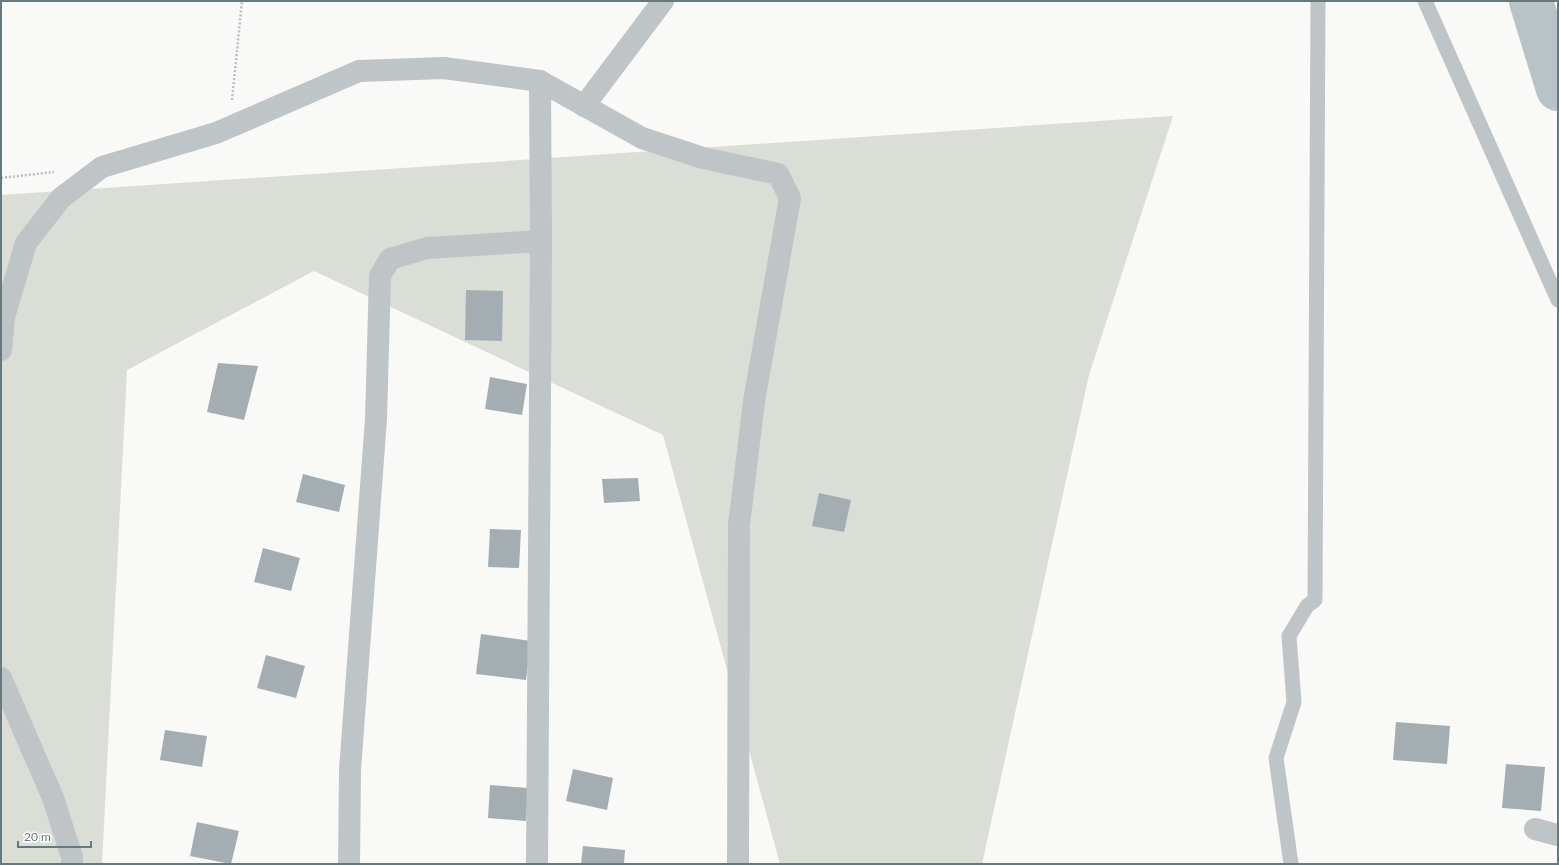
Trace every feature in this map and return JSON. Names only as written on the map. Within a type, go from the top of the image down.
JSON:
[{"type":"street","points":[[584,106],[663,1]]},
{"type":"street","points":[[1,350],[4,317],[26,242],[61,198],[102,167],[216,133],[359,71],[444,68],[540,81],[642,138],[703,158],[778,174],[790,198],[754,401],[739,525],[738,864]]},
{"type":"street","points":[[536,864],[541,241],[540,81]]},
{"type":"street","points":[[349,864],[350,770],[376,419],[380,276],[390,259],[427,248],[541,241]]},
{"type":"street","points":[[1,678],[53,798],[72,857],[72,864]]},
{"type":"street","points":[[1535,829],[1558,835]]},
{"type":"lane","points":[[1291,864],[1276,758],[1294,702],[1289,636],[1307,606],[1316,600],[1318,1]]},
{"type":"lane","points":[[1425,1],[1558,300]]},
{"type":"path","points":[[229,127],[242,1]]},
{"type":"path","points":[[1,178],[56,172]]},
{"type":"shaded area","points":[[1173,116],[1089,375],[982,864],[780,864],[663,435],[314,271],[127,370],[102,864],[1,864],[1,195]]},
{"type":"building","points":[[466,290],[503,291],[502,341],[465,340]]},
{"type":"building","points":[[218,363],[258,366],[244,420],[207,412]]},
{"type":"building","points":[[490,377],[527,384],[522,415],[485,409]]},
{"type":"building","points":[[303,474],[345,485],[339,512],[296,502]]},
{"type":"building","points":[[638,478],[640,501],[604,503],[602,479]]},
{"type":"building","points":[[819,493],[851,500],[844,532],[812,526]]},
{"type":"building","points":[[490,529],[521,530],[519,568],[488,567]]},
{"type":"building","points":[[263,548],[300,558],[291,591],[254,582]]},
{"type":"building","points":[[481,634],[531,641],[526,680],[476,674]]},
{"type":"building","points":[[266,655],[305,666],[296,698],[257,688]]},
{"type":"building","points":[[1396,722],[1450,726],[1447,764],[1393,760]]},
{"type":"building","points":[[165,730],[207,736],[202,767],[160,760]]},
{"type":"building","points":[[1506,764],[1545,767],[1541,811],[1502,808]]},
{"type":"building","points":[[573,769],[613,778],[607,810],[566,801]]},
{"type":"building","points":[[490,785],[528,788],[526,821],[488,818]]},
{"type":"building","points":[[197,822],[239,831],[231,864],[190,856]]},
{"type":"building","points":[[583,846],[625,850],[624,864],[581,864]]},
{"type":"waterway","points":[[1531,1],[1558,89]]}]
